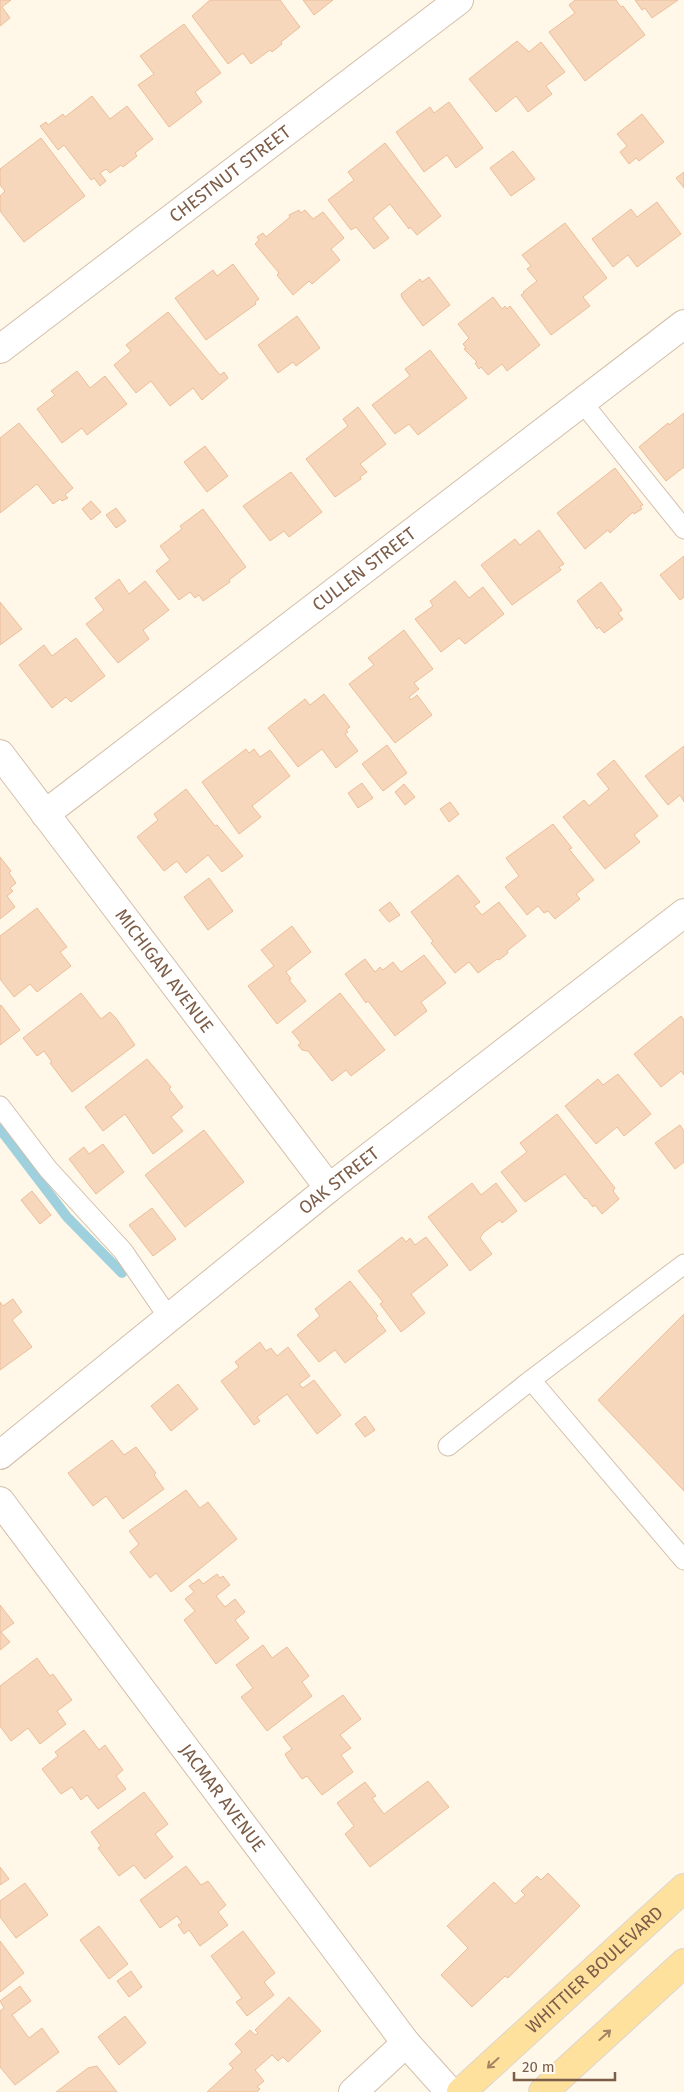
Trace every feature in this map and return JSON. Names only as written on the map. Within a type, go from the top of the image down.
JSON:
[{"type":"main road","name":"WHITTIER BOULEVARD","points":[[461,2092],[684,1888]]},
{"type":"main road","points":[[543,2092],[683,1966]]},
{"type":"street","name":"CHESTNUT STREET","points":[[0,349],[459,0]]},
{"type":"street","name":"CULLEN STREET","points":[[46,814],[684,324]]},
{"type":"street","name":"MICHIGAN AVENUE","points":[[0,754],[329,1188]]},
{"type":"street","name":"OAK STREET","points":[[0,1455],[329,1188],[684,913]]},
{"type":"street","name":"JACMAR AVENUE","points":[[0,1501],[406,2043],[450,2092]]},
{"type":"street","points":[[352,2092],[406,2043]]},
{"type":"lane","points":[[582,402],[684,529]]},
{"type":"lane","points":[[0,1106],[48,1169],[123,1251],[169,1318]]},
{"type":"lane","points":[[448,1446],[531,1380],[684,1264]]},
{"type":"lane","points":[[531,1380],[684,1560]]},
{"type":"building","points":[[0,0],[11,0],[2,7],[10,18],[0,26]]},
{"type":"building","points":[[210,0],[280,0],[300,27],[272,52],[270,50],[251,64],[243,53],[228,64],[192,16]]},
{"type":"building","points":[[303,0],[333,0],[314,15]]},
{"type":"building","points":[[575,0],[616,0],[621,7],[623,6],[645,35],[585,81],[549,32],[575,13],[569,5]]},
{"type":"building","points":[[635,0],[678,0],[652,18],[645,8],[642,10]]},
{"type":"building","points":[[184,24],[221,73],[195,92],[202,102],[169,127],[138,85],[154,74],[140,56]]},
{"type":"building","points":[[517,41],[529,52],[541,42],[565,72],[546,86],[552,94],[528,112],[516,96],[496,112],[469,79]]},
{"type":"building","points":[[92,96],[110,119],[127,106],[153,139],[135,153],[137,156],[123,167],[121,165],[110,173],[106,169],[100,173],[106,181],[100,186],[94,178],[91,180],[64,145],[58,150],[40,126],[46,122],[48,125],[63,114],[65,117]]},
{"type":"building","points":[[449,102],[483,148],[456,168],[447,155],[424,172],[396,132],[430,107],[434,113]]},
{"type":"building","points":[[642,114],[664,142],[639,161],[636,158],[629,164],[620,152],[627,146],[617,134]]},
{"type":"building","points":[[41,138],[85,196],[24,242],[0,211],[0,196],[5,191],[0,185],[0,169]]},
{"type":"building","points":[[385,143],[441,216],[417,235],[410,227],[409,229],[390,204],[373,218],[389,238],[374,249],[356,227],[351,230],[328,200],[354,180],[348,172]]},
{"type":"building","points":[[513,151],[535,179],[511,196],[490,168]]},
{"type":"building","points":[[684,172],[684,188],[676,178]]},
{"type":"building","points":[[657,202],[681,234],[637,267],[628,255],[613,267],[592,239],[631,209],[637,217]]},
{"type":"building","points":[[299,210],[301,213],[305,210],[313,219],[323,212],[344,238],[331,249],[340,260],[312,284],[309,281],[293,295],[277,275],[279,273],[255,244],[259,240],[257,237],[263,233],[266,237],[290,217],[289,215]]},
{"type":"building","points":[[565,223],[607,278],[583,297],[590,306],[551,335],[521,295],[537,281],[527,269],[531,266],[522,255]]},
{"type":"building","points":[[233,264],[259,299],[255,302],[256,304],[206,340],[175,298],[213,270],[217,276]]},
{"type":"building","points":[[429,277],[450,305],[423,326],[401,294],[420,279],[422,282]]},
{"type":"building","points":[[493,297],[502,309],[505,306],[507,309],[510,306],[540,345],[507,371],[502,364],[488,375],[481,367],[479,369],[475,363],[477,362],[464,349],[466,348],[463,344],[469,338],[458,324]]},
{"type":"building","points":[[168,312],[220,375],[224,372],[228,378],[202,400],[193,388],[170,406],[151,381],[136,393],[114,365],[131,351],[126,345]]},
{"type":"building","points":[[297,316],[320,348],[296,366],[293,362],[278,373],[258,345]]},
{"type":"building","points":[[430,350],[467,398],[418,435],[409,424],[395,434],[372,405],[410,376],[405,369]]},
{"type":"building","points":[[77,371],[90,388],[105,376],[127,404],[87,435],[82,428],[62,443],[37,409],[55,395],[51,391]]},
{"type":"building","points":[[358,407],[386,444],[360,464],[367,472],[360,477],[361,479],[335,497],[306,459],[348,426],[343,419]]},
{"type":"building","points":[[684,413],[684,467],[666,481],[639,447],[668,423],[669,425]]},
{"type":"building","points":[[19,423],[73,488],[65,495],[68,498],[62,501],[60,499],[53,504],[37,484],[0,513],[0,438]]},
{"type":"building","points":[[205,446],[228,476],[207,492],[184,462]]},
{"type":"building","points":[[615,468],[643,505],[640,506],[642,509],[634,514],[633,512],[610,533],[608,530],[585,549],[557,513]]},
{"type":"building","points":[[291,472],[322,512],[289,537],[284,531],[270,541],[243,506]]},
{"type":"building","points":[[91,501],[101,512],[91,520],[82,509]]},
{"type":"building","points":[[116,508],[126,521],[116,528],[106,515]]},
{"type":"building","points":[[203,509],[246,567],[229,580],[230,582],[203,601],[199,595],[195,598],[190,592],[179,600],[156,571],[170,560],[160,546],[182,529],[180,526]]},
{"type":"building","points":[[539,530],[564,564],[559,567],[561,570],[512,605],[481,565],[515,539],[520,545]]},
{"type":"building","points":[[684,556],[684,597],[680,600],[660,575]]},
{"type":"building","points":[[119,579],[129,594],[145,581],[169,610],[143,630],[149,639],[118,663],[86,624],[104,610],[95,598]]},
{"type":"building","points":[[455,581],[469,598],[483,587],[504,614],[465,644],[459,638],[441,652],[415,619],[433,606],[430,601]]},
{"type":"building","points":[[601,582],[622,610],[618,613],[623,619],[604,633],[599,627],[597,629],[577,601]]},
{"type":"building","points":[[0,602],[22,629],[0,645]]},
{"type":"building","points":[[404,630],[433,669],[414,683],[419,689],[409,697],[411,700],[417,695],[432,715],[395,743],[349,684],[374,665],[368,658]]},
{"type":"building","points":[[76,638],[105,676],[71,702],[66,697],[52,708],[19,665],[44,645],[52,656]]},
{"type":"building","points":[[324,694],[350,727],[346,730],[348,732],[345,734],[358,751],[336,768],[322,749],[298,767],[268,728],[305,699],[310,705]]},
{"type":"building","points":[[387,745],[407,773],[383,791],[362,764]]},
{"type":"building","points":[[684,746],[684,802],[680,795],[668,805],[645,776]]},
{"type":"building","points":[[246,749],[249,753],[254,749],[260,757],[270,750],[290,776],[252,806],[261,817],[239,834],[202,782]]},
{"type":"building","points":[[614,760],[658,816],[634,835],[640,842],[605,869],[563,817],[584,800],[589,806],[609,789],[597,774]]},
{"type":"building","points":[[362,783],[373,798],[358,808],[348,793]]},
{"type":"building","points":[[404,784],[415,797],[405,805],[395,792]]},
{"type":"building","points":[[186,789],[215,826],[217,825],[243,856],[222,872],[208,855],[186,873],[177,861],[164,871],[137,837],[158,820],[154,814]]},
{"type":"building","points":[[450,802],[459,814],[449,822],[440,809]]},
{"type":"building","points":[[553,824],[572,848],[569,849],[594,880],[576,894],[580,899],[555,919],[548,911],[544,913],[538,906],[527,915],[505,887],[519,876],[506,858]]},
{"type":"building","points":[[0,857],[11,871],[9,873],[16,883],[10,888],[13,891],[7,896],[15,907],[0,919]]},
{"type":"building","points":[[458,875],[480,902],[474,906],[482,915],[499,902],[526,936],[499,960],[497,959],[478,973],[469,962],[455,973],[431,943],[433,941],[411,912]]},
{"type":"building","points":[[209,878],[233,911],[208,930],[184,897]]},
{"type":"building","points":[[390,902],[400,915],[389,922],[379,910]]},
{"type":"building","points":[[37,908],[67,947],[60,952],[71,966],[37,992],[30,984],[14,997],[0,979],[0,936]]},
{"type":"building","points":[[292,926],[311,952],[286,972],[291,979],[289,980],[306,1001],[277,1024],[248,986],[274,966],[261,950]]},
{"type":"building","points":[[424,955],[446,983],[421,1002],[427,1011],[395,1036],[368,1001],[366,1003],[345,974],[365,959],[375,972],[380,967],[383,970],[393,962],[401,972]]},
{"type":"building","points":[[81,993],[101,1019],[110,1012],[135,1045],[72,1092],[50,1063],[52,1062],[44,1051],[37,1056],[23,1038]]},
{"type":"building","points":[[340,993],[385,1050],[351,1076],[346,1070],[332,1081],[308,1051],[302,1050],[298,1045],[301,1043],[292,1032]]},
{"type":"building","points":[[0,1006],[20,1030],[0,1045]]},
{"type":"building","points":[[681,1016],[684,1020],[684,1075],[681,1071],[661,1087],[634,1054]]},
{"type":"building","points":[[147,1059],[171,1087],[169,1089],[183,1107],[171,1117],[183,1131],[153,1154],[125,1114],[103,1131],[85,1107]]},
{"type":"building","points":[[618,1074],[651,1114],[624,1136],[617,1127],[596,1144],[565,1106],[598,1079],[603,1085]]},
{"type":"building","points":[[557,1114],[615,1188],[613,1191],[619,1199],[602,1214],[595,1205],[593,1207],[585,1199],[565,1174],[525,1202],[501,1172],[527,1152],[520,1143]]},
{"type":"building","points":[[680,1125],[684,1131],[684,1162],[675,1169],[655,1143]]},
{"type":"building","points":[[204,1130],[244,1182],[185,1227],[145,1175]]},
{"type":"building","points":[[103,1144],[124,1172],[96,1194],[69,1159],[84,1147],[89,1154]]},
{"type":"building","points":[[472,1183],[481,1195],[496,1183],[517,1211],[502,1223],[500,1220],[483,1233],[480,1238],[492,1254],[470,1271],[428,1217]]},
{"type":"building","points":[[32,1191],[51,1215],[40,1224],[21,1200]]},
{"type":"building","points":[[152,1208],[176,1239],[153,1256],[129,1225]]},
{"type":"building","points":[[402,1237],[406,1242],[410,1238],[415,1245],[426,1237],[448,1265],[411,1294],[425,1313],[401,1332],[380,1304],[383,1302],[358,1271]]},
{"type":"building","points":[[350,1281],[378,1316],[376,1318],[386,1331],[345,1363],[335,1350],[319,1362],[297,1335],[320,1316],[315,1309]]},
{"type":"building","points":[[13,1299],[22,1312],[12,1320],[32,1347],[0,1370],[0,1302],[3,1306]]},
{"type":"building","points":[[684,1314],[684,1491],[598,1400]]},
{"type":"building","points":[[260,1342],[266,1351],[271,1348],[277,1356],[288,1347],[310,1376],[299,1384],[303,1388],[314,1380],[341,1415],[317,1434],[287,1394],[257,1417],[260,1421],[254,1425],[221,1381],[239,1367],[235,1362]]},
{"type":"building","points":[[178,1384],[198,1409],[171,1431],[151,1406]]},
{"type":"building","points":[[365,1416],[375,1430],[365,1437],[355,1424]]},
{"type":"building","points":[[112,1440],[124,1455],[136,1447],[156,1473],[154,1475],[164,1489],[123,1519],[106,1496],[93,1506],[68,1473]]},
{"type":"building","points":[[186,1490],[200,1508],[208,1502],[237,1539],[171,1592],[156,1573],[150,1578],[130,1552],[139,1544],[129,1531]]},
{"type":"building","points":[[217,1574],[220,1578],[223,1576],[230,1585],[216,1596],[225,1607],[235,1599],[245,1612],[235,1620],[249,1638],[216,1664],[184,1620],[195,1611],[185,1599],[194,1592],[189,1586],[199,1579],[203,1584]]},
{"type":"building","points":[[0,1605],[14,1623],[1,1632],[10,1642],[0,1650]]},
{"type":"building","points":[[263,1645],[272,1658],[287,1647],[309,1676],[302,1682],[312,1696],[267,1731],[241,1697],[253,1688],[236,1665]]},
{"type":"building","points":[[37,1658],[50,1676],[53,1674],[72,1700],[57,1711],[66,1724],[40,1744],[28,1728],[11,1741],[0,1726],[0,1686]]},
{"type":"building","points":[[343,1695],[361,1719],[340,1735],[351,1748],[341,1755],[353,1772],[322,1795],[307,1776],[302,1779],[289,1761],[285,1754],[292,1749],[283,1737]]},
{"type":"building","points":[[84,1730],[99,1750],[105,1745],[123,1770],[116,1776],[126,1789],[98,1809],[87,1795],[81,1800],[72,1787],[61,1794],[42,1769],[58,1756],[55,1752]]},
{"type":"building","points":[[428,1781],[449,1807],[370,1867],[345,1834],[354,1826],[337,1803],[365,1782],[376,1796],[372,1798],[384,1814]]},
{"type":"building","points":[[144,1792],[168,1824],[155,1834],[173,1857],[145,1879],[134,1865],[119,1876],[98,1848],[101,1846],[91,1832]]},
{"type":"building","points":[[186,1866],[201,1885],[208,1881],[226,1905],[218,1912],[228,1925],[200,1946],[189,1930],[184,1934],[178,1925],[182,1923],[177,1916],[160,1928],[140,1900]]},
{"type":"building","points":[[0,1867],[9,1879],[0,1885]]},
{"type":"building","points":[[548,1873],[580,1906],[508,1978],[505,1976],[472,2007],[441,1975],[468,1948],[447,1926],[494,1882],[515,1904],[525,1895],[521,1891],[537,1876],[541,1880]]},
{"type":"building","points":[[25,1883],[48,1915],[16,1938],[0,1917],[0,1901]]},
{"type":"building","points":[[99,1926],[128,1964],[109,1979],[80,1940]]},
{"type":"building","points":[[243,1931],[275,1973],[264,1982],[274,1995],[247,2016],[236,2002],[242,1998],[211,1956]]},
{"type":"building","points":[[0,1941],[24,1973],[0,1992]]},
{"type":"building","points":[[131,1971],[142,1987],[129,1997],[117,1981]]},
{"type":"building","points":[[20,1986],[31,2001],[12,2015],[29,2038],[42,2028],[59,2052],[15,2085],[0,2067],[0,2011],[4,2008],[0,2001]]},
{"type":"building","points":[[289,1997],[321,2031],[288,2062],[283,2057],[278,2061],[272,2055],[255,2070],[264,2081],[257,2087],[260,2089],[257,2092],[207,2092],[233,2068],[229,2064],[242,2052],[235,2044],[250,2030],[255,2035],[258,2033],[255,2030]]},
{"type":"building","points":[[125,2016],[146,2043],[119,2065],[98,2037]]},
{"type":"building","points":[[97,2066],[117,2092],[56,2092],[88,2068]]},
{"type":"waterway","points":[[0,1129],[67,1217],[122,1273]]}]
